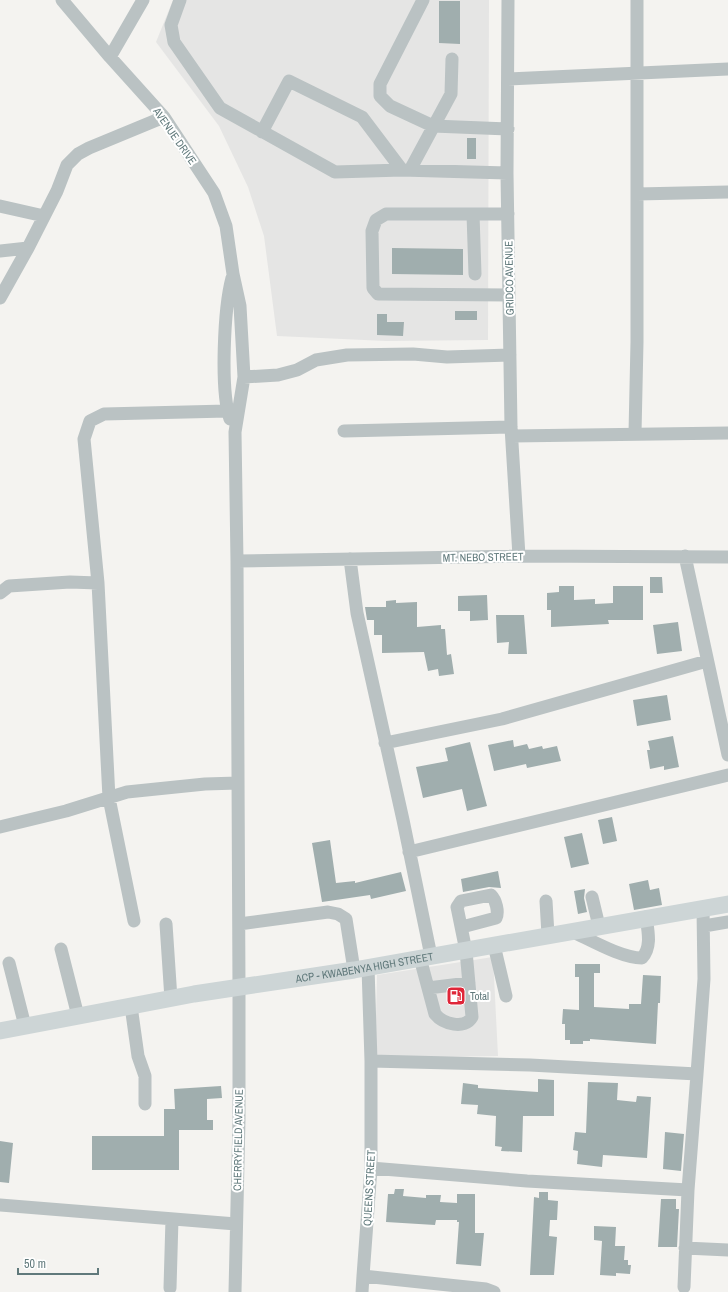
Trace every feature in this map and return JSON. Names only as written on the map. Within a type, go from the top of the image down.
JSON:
[{"type":"main road","name":"ACP - KWABENYA HIGH STREET","points":[[0,1031],[171,998],[361,969],[646,917],[728,904]]},
{"type":"street","name":"AVENUE DRIVE","points":[[62,0],[110,57],[164,116],[214,193],[226,226],[233,274],[240,306],[244,377],[235,432]]},
{"type":"street","points":[[110,57],[143,0]]},
{"type":"street","points":[[180,0],[171,25],[174,42],[220,108],[335,172],[406,170],[507,173]]},
{"type":"street","points":[[423,0],[380,84],[380,96],[390,106],[433,126],[508,129]]},
{"type":"street","name":"GRIDCO AVENUE","points":[[508,0],[507,173],[510,355],[512,432],[519,556]]},
{"type":"street","points":[[635,433],[637,342],[637,0]]},
{"type":"street","points":[[406,170],[451,94],[452,59]]},
{"type":"street","points":[[508,79],[728,69]]},
{"type":"street","points":[[262,132],[289,81],[362,117],[406,170]]},
{"type":"street","points":[[0,298],[28,248],[67,165],[78,154],[164,116]]},
{"type":"street","points":[[637,194],[728,192]]},
{"type":"street","points":[[0,206],[44,216]]},
{"type":"street","points":[[508,214],[386,214],[376,220],[372,231],[373,288],[378,294],[509,295]]},
{"type":"street","points":[[474,214],[475,274]]},
{"type":"street","points":[[0,251],[28,248]]},
{"type":"street","points":[[233,274],[229,289],[226,320],[225,383],[227,411],[235,432]]},
{"type":"street","points":[[244,377],[278,375],[297,370],[316,360],[347,355],[413,354],[447,357],[510,355]]},
{"type":"street","points":[[134,921],[108,798],[98,582],[84,439],[90,421],[104,414],[227,411]]},
{"type":"street","points":[[344,430],[728,433]]},
{"type":"street","name":"CHERRYFIELD AVENUE","points":[[235,432],[239,924],[239,1119],[235,1292]]},
{"type":"street","name":"MT. NEBO STREET","points":[[237,561],[519,556],[728,557]]},
{"type":"street","points":[[686,556],[728,755]]},
{"type":"street","points":[[350,559],[357,613],[410,852],[428,988],[435,1014],[440,1020],[446,1023],[465,1024],[469,1022],[472,1017],[466,951],[462,926]]},
{"type":"street","points":[[0,593],[9,586],[70,582],[98,582]]},
{"type":"street","points":[[385,743],[502,719],[707,661]]},
{"type":"street","points":[[410,852],[728,774]]},
{"type":"street","points":[[0,828],[127,792],[204,784],[238,783]]},
{"type":"street","points":[[592,897],[599,926]]},
{"type":"street","points":[[546,901],[548,935]]},
{"type":"street","points":[[684,1287],[688,1190],[704,979],[703,908]]},
{"type":"street","name":"QUEENS STREET","points":[[239,924],[319,912],[338,914],[346,920],[361,969],[371,1061],[371,1168],[362,1292]]},
{"type":"street","points":[[571,931],[634,958],[642,958],[647,953],[649,945],[646,917]]},
{"type":"street","points":[[704,926],[728,922]]},
{"type":"street","points":[[166,924],[171,998]]},
{"type":"street","points":[[494,945],[506,996]]},
{"type":"street","points":[[61,949],[78,1016]]},
{"type":"street","points":[[9,963],[24,1026]]},
{"type":"street","points":[[428,988],[469,983]]},
{"type":"street","points":[[131,1006],[138,1056],[145,1076],[145,1104]]},
{"type":"street","points":[[371,1061],[530,1065],[697,1074]]},
{"type":"street","points":[[371,1168],[526,1181],[688,1190]]},
{"type":"street","points":[[0,1205],[236,1224]]},
{"type":"street","points":[[170,1288],[172,1219]]},
{"type":"street","points":[[685,1248],[728,1250]]},
{"type":"street","points":[[364,1276],[486,1289],[494,1292]]},
{"type":"shaded area","points":[[173,0],[489,0],[488,340],[386,341],[277,336],[264,236],[248,187],[219,126],[156,42]]},
{"type":"shaded area","points":[[493,957],[498,1056],[375,1058],[377,975]]},
{"type":"building","points":[[439,1],[460,1],[460,44],[439,43]]},
{"type":"building","points":[[467,138],[476,138],[476,159],[467,159]]},
{"type":"building","points":[[392,248],[463,249],[463,275],[392,274]]},
{"type":"building","points":[[455,311],[477,311],[477,320],[455,320]]},
{"type":"building","points":[[377,314],[387,314],[387,322],[404,322],[403,336],[377,335]]},
{"type":"building","points":[[650,577],[662,577],[663,593],[650,593]]},
{"type":"building","points":[[559,586],[574,586],[574,600],[595,599],[595,604],[613,603],[613,586],[643,586],[643,620],[608,620],[609,624],[551,627],[551,610],[547,610],[547,593],[559,592]]},
{"type":"building","points":[[487,595],[488,620],[470,621],[470,611],[458,611],[458,596]]},
{"type":"building","points":[[396,600],[396,603],[417,602],[417,627],[441,625],[441,629],[445,629],[447,655],[451,654],[454,674],[439,676],[438,669],[428,671],[424,652],[382,653],[382,635],[374,635],[374,620],[367,620],[365,607],[386,607],[386,601]]},
{"type":"building","points":[[496,615],[524,615],[527,654],[508,654],[509,642],[497,643]]},
{"type":"building","points":[[678,622],[682,651],[657,654],[653,625]]},
{"type":"building","points":[[667,695],[671,720],[637,726],[633,700]]},
{"type":"building","points":[[673,736],[679,767],[664,770],[664,766],[650,769],[647,750],[650,750],[648,741]]},
{"type":"building","points":[[513,740],[514,747],[527,744],[529,749],[542,746],[543,749],[557,746],[561,761],[527,768],[526,764],[494,771],[488,745]]},
{"type":"building","points":[[470,742],[487,806],[467,811],[462,789],[423,798],[416,767],[448,761],[445,748]]},
{"type":"building","points":[[612,817],[617,841],[603,844],[598,820]]},
{"type":"building","points":[[582,833],[589,864],[571,868],[564,837]]},
{"type":"building","points":[[330,840],[336,883],[355,881],[355,883],[401,872],[406,891],[371,899],[370,895],[322,902],[312,843]]},
{"type":"building","points":[[498,871],[501,888],[489,887],[463,892],[461,879]]},
{"type":"building","points":[[648,880],[650,890],[659,888],[662,905],[634,910],[629,884]]},
{"type":"building","points":[[585,889],[584,898],[587,912],[578,914],[574,891]]},
{"type":"building","points":[[575,964],[600,964],[600,973],[594,973],[594,1007],[629,1009],[629,1004],[641,1004],[643,975],[661,976],[656,1044],[590,1039],[590,1041],[583,1041],[583,1044],[570,1044],[570,1040],[565,1040],[565,1024],[562,1024],[563,1009],[579,1010],[579,977],[575,977]]},
{"type":"building","points":[[538,1079],[554,1080],[554,1116],[523,1116],[522,1152],[501,1151],[502,1147],[495,1146],[496,1116],[477,1114],[478,1105],[461,1104],[463,1083],[478,1085],[478,1088],[538,1092]]},
{"type":"building","points":[[588,1082],[618,1083],[617,1100],[636,1102],[637,1096],[651,1097],[647,1158],[603,1155],[602,1167],[577,1164],[578,1151],[573,1150],[575,1132],[586,1133]]},
{"type":"building","points":[[221,1086],[222,1098],[207,1099],[207,1120],[213,1120],[213,1130],[179,1130],[179,1170],[92,1170],[92,1136],[164,1136],[164,1109],[175,1109],[174,1089]]},
{"type":"building","points":[[665,1132],[684,1134],[681,1171],[663,1169]]},
{"type":"building","points":[[0,1141],[13,1143],[9,1183],[0,1182]]},
{"type":"building","points":[[395,1189],[404,1189],[403,1196],[426,1198],[426,1195],[441,1195],[440,1202],[457,1203],[457,1194],[475,1194],[475,1233],[484,1233],[481,1266],[456,1264],[459,1222],[457,1222],[457,1220],[436,1220],[435,1225],[386,1222],[388,1194],[394,1194]]},
{"type":"building","points":[[539,1192],[548,1192],[548,1200],[558,1201],[557,1220],[550,1220],[549,1236],[557,1237],[554,1275],[530,1275],[534,1197],[539,1198]]},
{"type":"building","points":[[661,1199],[676,1199],[676,1209],[679,1209],[677,1247],[658,1247]]},
{"type":"building","points":[[594,1226],[616,1227],[615,1246],[625,1246],[624,1260],[628,1260],[628,1265],[631,1265],[630,1274],[616,1273],[616,1276],[600,1275],[602,1241],[594,1240]]},
{"type":"place","name":"Total","points":[[456,996]]}]
